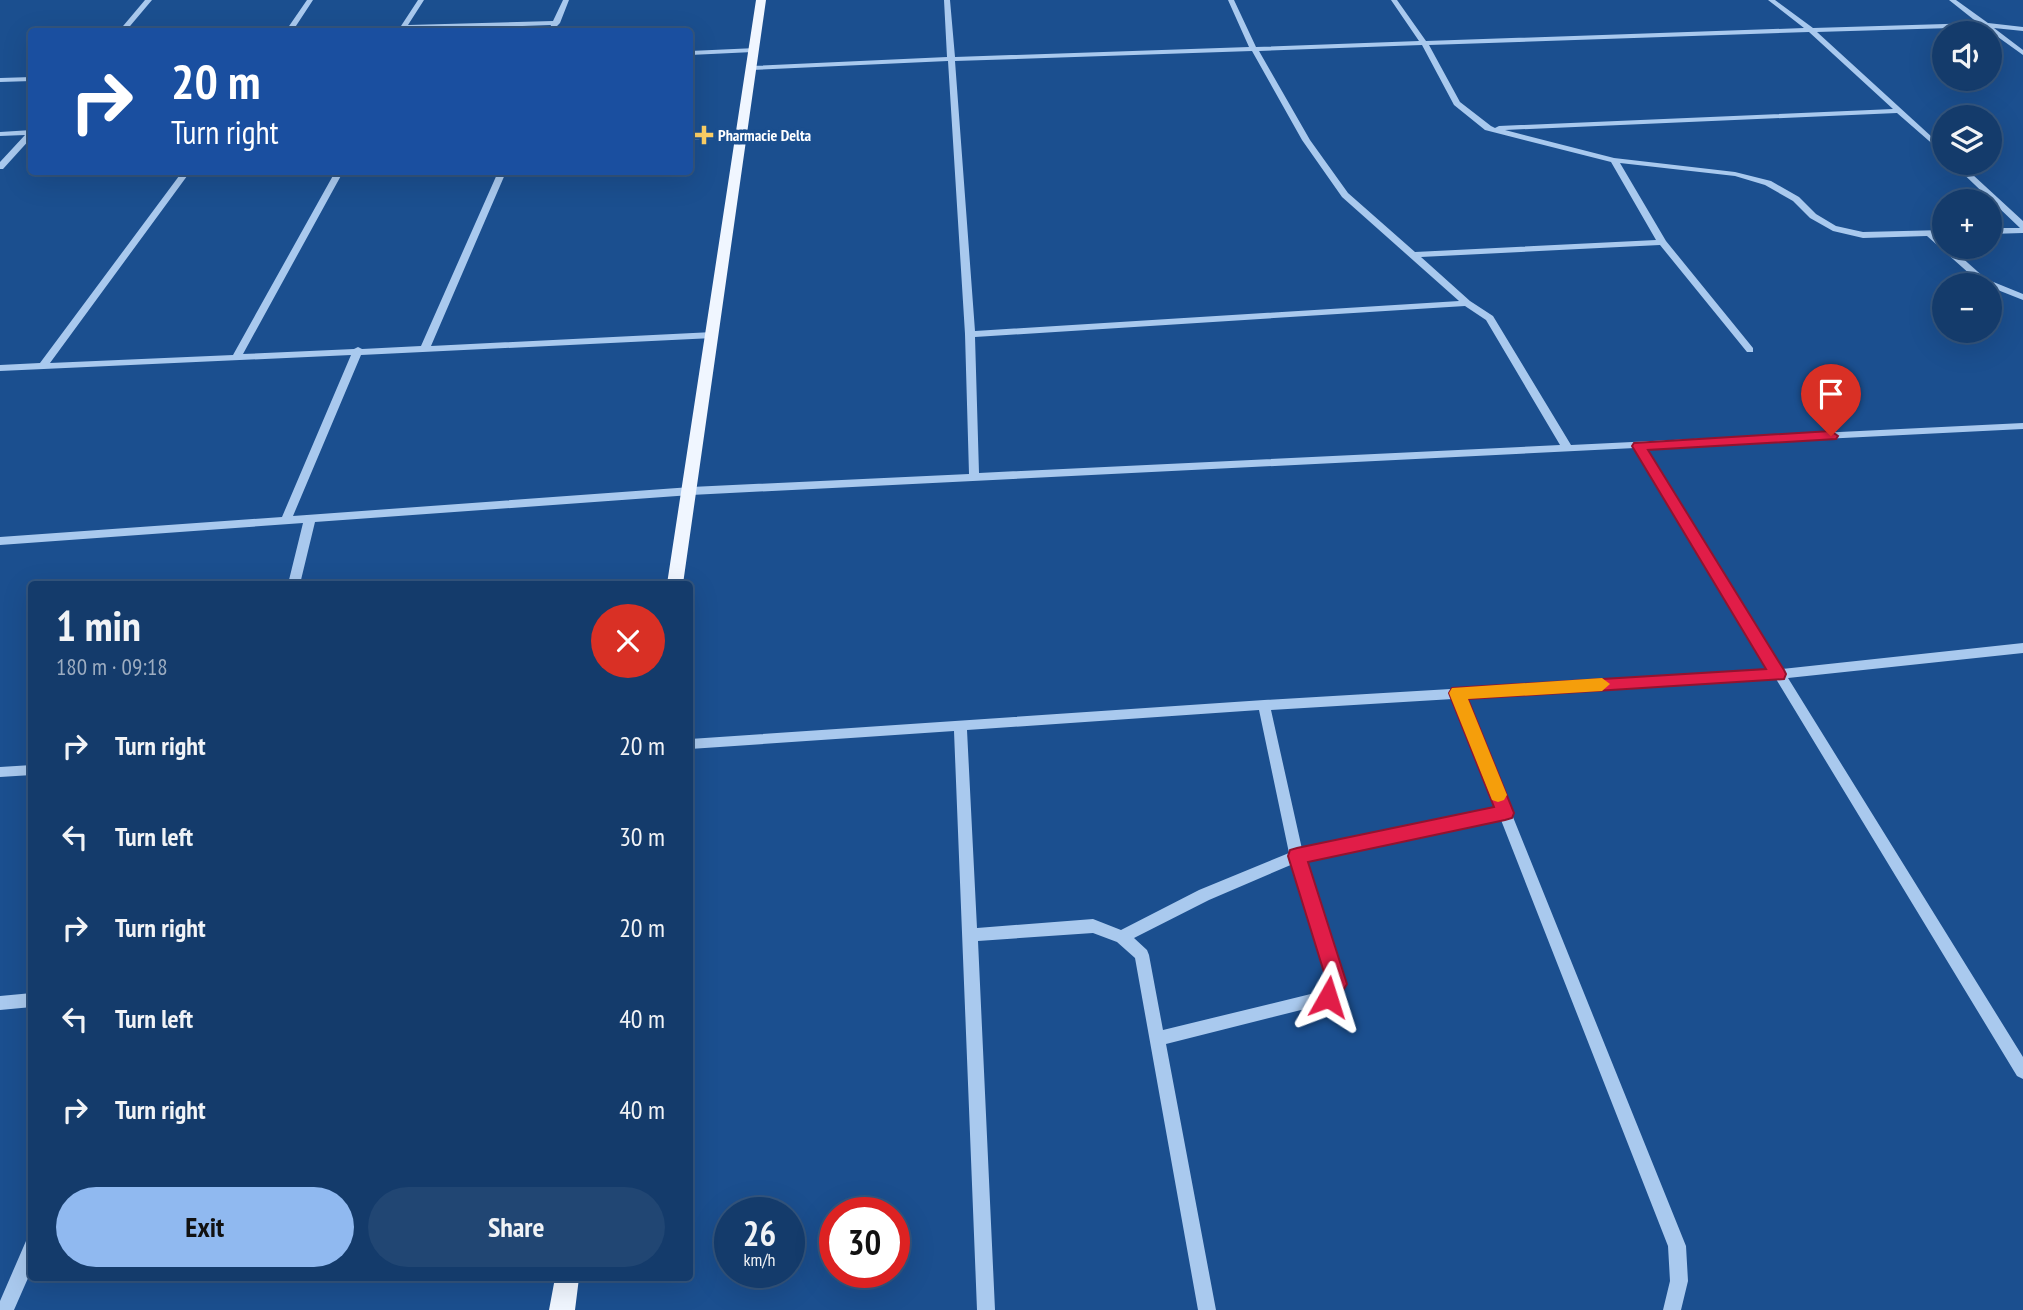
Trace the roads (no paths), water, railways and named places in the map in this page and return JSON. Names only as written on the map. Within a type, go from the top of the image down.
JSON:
[{"type":"main road","points":[[676,581],[691,491],[761,0]]},
{"type":"main road","points":[[562,1310],[567,1281]]},
{"type":"street","points":[[124,28],[149,0]]},
{"type":"street","points":[[291,28],[310,0]]},
{"type":"street","points":[[404,27],[421,0]]},
{"type":"street","points":[[554,28],[566,0]]},
{"type":"street","points":[[947,0],[970,334],[975,476]]},
{"type":"street","points":[[1231,0],[1254,48],[1306,140],[1345,195],[1467,303],[1490,318],[1568,449]]},
{"type":"street","points":[[1394,0],[1424,43],[1457,103],[1488,128],[1614,160],[1735,174],[1768,183],[1796,199],[1813,216],[1833,228],[1863,235],[1929,233],[1983,282],[2023,297]]},
{"type":"street","points":[[1771,0],[1811,30],[1932,141]]},
{"type":"street","points":[[1952,0],[1979,21]]},
{"type":"street","points":[[366,28],[557,23]]},
{"type":"street","points":[[751,68],[1254,48],[1932,27]]},
{"type":"street","points":[[2002,27],[2023,29]]},
{"type":"street","points":[[2002,38],[2023,53]]},
{"type":"street","points":[[693,53],[753,50]]},
{"type":"street","points":[[0,80],[28,79]]},
{"type":"street","points":[[1488,128],[1900,111]]},
{"type":"street","points":[[0,134],[28,132]]},
{"type":"street","points":[[0,167],[28,135]]},
{"type":"street","points":[[693,138],[740,136]]},
{"type":"street","points":[[1614,160],[1662,242],[1750,350]]},
{"type":"street","points":[[43,366],[184,175]]},
{"type":"street","points":[[236,358],[337,175]]},
{"type":"street","points":[[424,350],[501,175]]},
{"type":"street","points":[[1968,175],[2023,228]]},
{"type":"street","points":[[2002,230],[2023,228]]},
{"type":"street","points":[[1412,255],[1662,242]]},
{"type":"street","points":[[970,334],[1467,303]]},
{"type":"street","points":[[0,368],[713,335]]},
{"type":"street","points":[[286,520],[358,351]]},
{"type":"street","points":[[0,541],[691,491],[2023,426]]},
{"type":"street","points":[[1639,446],[2023,1072]]},
{"type":"street","points":[[295,581],[310,519]]},
{"type":"street","points":[[693,744],[1778,674],[2023,648]]},
{"type":"street","points":[[1457,693],[1677,1247],[1679,1281],[1672,1310]]},
{"type":"street","points":[[1158,1039],[1328,997],[1337,984],[1297,856],[1264,705]]},
{"type":"street","points":[[960,726],[986,1310]]},
{"type":"street","points":[[0,772],[28,770]]},
{"type":"street","points":[[1122,937],[1204,895],[1297,856],[1505,813]]},
{"type":"street","points":[[970,935],[1093,926],[1122,937],[1142,955],[1207,1310]]},
{"type":"street","points":[[0,1003],[28,1000]]},
{"type":"street","points":[[5,1310],[28,1256]]},
{"type":"place","name":"Pharmacie Delta","points":[[704,135]]}]
